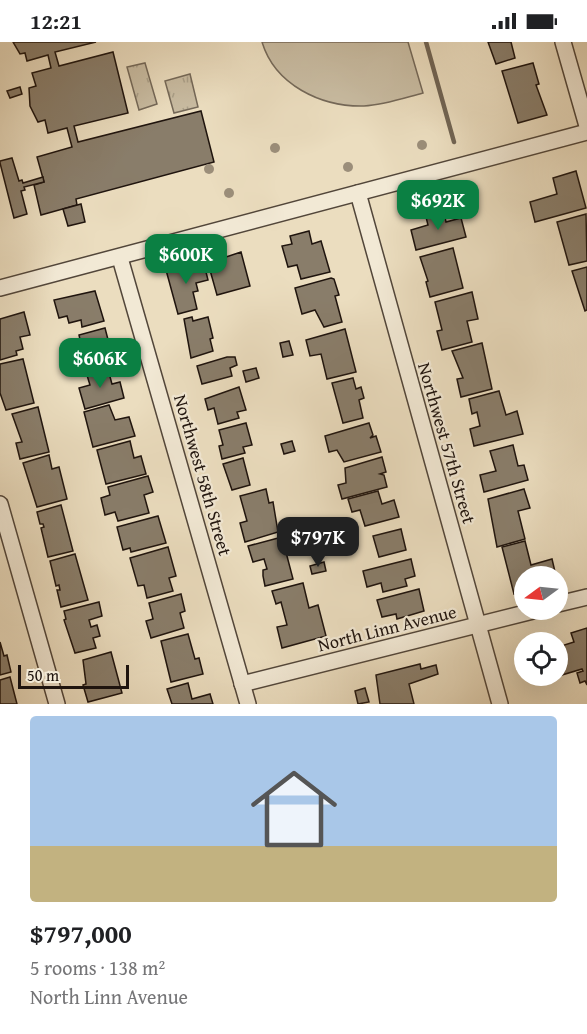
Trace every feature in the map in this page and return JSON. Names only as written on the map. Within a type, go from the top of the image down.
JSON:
[{"type":"street","points":[[563,42],[587,126]]},
{"type":"street","points":[[0,288],[120,258],[587,132]]},
{"type":"street","name":"Northwest 57th Street","points":[[358,193],[500,704]]},
{"type":"street","name":"Northwest 58th Street","points":[[120,258],[248,704]]},
{"type":"street","points":[[0,504],[57,704]]},
{"type":"street","points":[[568,602],[587,597]]},
{"type":"street","name":"North Linn Avenue","points":[[242,684],[514,616]]},
{"type":"green space","points":[[262,42],[408,42],[423,93],[364,106],[316,98],[289,81],[277,70]]},
{"type":"green space","points":[[145,63],[157,104],[139,110],[127,67]]},
{"type":"green space","points":[[190,74],[198,107],[174,113],[165,81]]},
{"type":"building","points":[[13,42],[96,42],[55,52],[59,66],[113,52],[128,113],[74,126],[78,142],[201,111],[214,162],[76,199],[77,205],[41,215],[34,185],[44,182],[37,157],[72,147],[67,128],[48,133],[45,120],[38,122],[30,106],[29,88],[36,86],[32,73],[51,68],[48,55],[27,61],[25,53],[20,54]]},
{"type":"building","points":[[488,42],[511,42],[515,58],[496,64]]},
{"type":"building","points":[[533,63],[539,84],[536,85],[547,115],[518,123],[502,71]]},
{"type":"building","points":[[20,87],[22,94],[10,98],[7,91]]},
{"type":"building","points":[[12,158],[19,181],[22,180],[23,183],[43,177],[44,182],[24,187],[25,190],[21,191],[27,214],[14,218],[0,163],[0,161]]},
{"type":"building","points":[[576,171],[586,208],[535,222],[530,202],[557,194],[553,178]]},
{"type":"building","points":[[81,204],[85,222],[68,226],[63,209]]},
{"type":"building","points":[[443,208],[446,222],[461,218],[466,237],[416,250],[411,230],[428,225],[425,213]]},
{"type":"building","points":[[586,214],[587,261],[569,265],[557,222]]},
{"type":"building","points":[[309,231],[312,244],[321,241],[330,272],[301,279],[297,265],[288,267],[282,246],[292,244],[290,236]]},
{"type":"building","points":[[453,248],[463,288],[430,297],[426,282],[428,281],[420,257]]},
{"type":"building","points":[[241,252],[250,286],[217,295],[208,263]]},
{"type":"building","points":[[203,260],[208,280],[196,283],[198,291],[193,292],[197,309],[178,314],[166,270]]},
{"type":"building","points":[[587,267],[587,310],[585,311],[572,271]]},
{"type":"building","points":[[334,279],[339,295],[335,296],[342,322],[324,327],[315,310],[302,314],[295,288]]},
{"type":"building","points":[[95,291],[104,321],[82,327],[81,320],[69,323],[67,316],[59,318],[54,300]]},
{"type":"building","points":[[472,292],[478,319],[467,321],[472,342],[442,350],[437,331],[442,330],[435,302]]},
{"type":"building","points":[[24,312],[30,335],[20,337],[23,349],[16,351],[17,355],[0,360],[0,319]]},
{"type":"building","points":[[192,317],[193,321],[208,317],[213,338],[210,339],[213,351],[191,358],[184,319]]},
{"type":"building","points":[[105,328],[113,359],[87,366],[84,356],[79,357],[76,345],[81,344],[79,335]]},
{"type":"building","points":[[345,329],[356,372],[327,379],[321,354],[310,356],[306,340]]},
{"type":"building","points":[[289,341],[293,355],[283,357],[280,343]]},
{"type":"building","points":[[482,343],[492,389],[461,397],[457,379],[463,378],[452,351]]},
{"type":"building","points":[[227,357],[235,357],[237,365],[230,368],[232,376],[202,384],[197,366]]},
{"type":"building","points":[[23,359],[34,403],[6,410],[0,393],[0,364]]},
{"type":"building","points":[[107,366],[112,384],[120,382],[124,398],[85,409],[79,388],[90,385],[86,372]]},
{"type":"building","points":[[256,368],[259,378],[246,382],[243,371]]},
{"type":"building","points":[[353,378],[356,389],[361,387],[364,398],[359,400],[363,418],[343,423],[332,383]]},
{"type":"building","points":[[239,387],[246,410],[237,412],[239,418],[218,424],[214,408],[208,410],[205,399]]},
{"type":"building","points":[[499,391],[506,415],[517,411],[523,434],[474,446],[470,429],[480,426],[477,412],[472,414],[469,399]]},
{"type":"building","points":[[109,405],[115,420],[129,417],[135,436],[93,447],[84,412]]},
{"type":"building","points":[[38,407],[49,452],[20,459],[16,443],[22,442],[12,414]]},
{"type":"building","points":[[246,423],[252,445],[243,447],[245,453],[222,459],[219,446],[223,445],[219,430]]},
{"type":"building","points":[[369,423],[373,435],[370,438],[376,436],[381,452],[344,462],[337,450],[329,452],[325,436]]},
{"type":"building","points":[[130,441],[134,458],[141,456],[146,474],[106,484],[97,450]]},
{"type":"building","points":[[292,441],[295,451],[284,454],[281,444]]},
{"type":"building","points":[[513,445],[518,466],[524,465],[528,480],[484,492],[480,475],[496,471],[490,451]]},
{"type":"building","points":[[49,455],[52,469],[59,467],[67,499],[37,507],[23,463]]},
{"type":"building","points":[[382,457],[386,472],[380,474],[384,475],[387,487],[342,499],[338,485],[346,483],[345,468]]},
{"type":"building","points":[[243,458],[250,485],[232,490],[223,464]]},
{"type":"building","points":[[148,476],[153,492],[144,495],[149,513],[118,521],[115,512],[105,515],[101,498],[110,495],[108,487]]},
{"type":"building","points":[[266,489],[269,503],[273,502],[278,532],[245,542],[240,523],[247,521],[240,496]]},
{"type":"building","points":[[524,489],[530,508],[518,511],[525,539],[497,547],[488,499]]},
{"type":"building","points":[[378,491],[382,504],[394,500],[399,517],[365,526],[360,510],[352,512],[348,499]]},
{"type":"building","points":[[61,505],[73,551],[48,557],[41,528],[44,527],[40,524],[37,512]]},
{"type":"building","points":[[158,516],[166,543],[131,552],[130,548],[123,550],[117,527]]},
{"type":"building","points":[[401,529],[406,550],[379,557],[373,536]]},
{"type":"building","points":[[282,537],[293,579],[265,586],[263,570],[267,569],[264,559],[253,562],[248,546]]},
{"type":"building","points":[[525,541],[531,565],[552,559],[554,566],[514,566],[514,594],[502,547]]},
{"type":"building","points":[[168,547],[176,576],[169,578],[173,591],[147,598],[144,585],[138,586],[130,558]]},
{"type":"building","points":[[75,554],[88,600],[61,607],[57,590],[60,590],[59,585],[56,586],[50,561]]},
{"type":"building","points":[[411,559],[415,576],[405,579],[407,586],[383,592],[381,583],[367,587],[363,571]]},
{"type":"building","points":[[324,562],[326,571],[312,574],[310,566]]},
{"type":"building","points":[[303,583],[309,608],[318,605],[326,636],[282,648],[277,627],[287,625],[281,602],[276,604],[272,591]]},
{"type":"building","points":[[419,589],[424,611],[397,619],[396,614],[382,617],[377,600]]},
{"type":"building","points":[[181,594],[185,611],[180,613],[184,628],[151,638],[146,621],[153,619],[149,603]]},
{"type":"building","points":[[99,602],[102,616],[89,620],[91,627],[97,625],[100,636],[93,638],[96,648],[75,653],[64,620],[66,619],[64,611]]},
{"type":"building","points":[[587,628],[587,685],[585,681],[580,683],[577,673],[583,671],[582,669],[568,673],[568,644],[574,642],[571,633]]},
{"type":"building","points":[[188,634],[195,659],[199,658],[203,674],[171,682],[161,641]]},
{"type":"building","points":[[0,642],[4,656],[7,655],[11,672],[0,675]]},
{"type":"building","points":[[111,652],[122,693],[88,702],[83,685],[86,684],[83,660]]},
{"type":"building","points":[[420,664],[421,669],[436,665],[438,674],[409,684],[414,704],[380,704],[376,675]]},
{"type":"building","points":[[10,677],[17,704],[0,704],[0,680]]},
{"type":"building","points":[[188,683],[192,699],[210,694],[213,704],[172,704],[167,689]]},
{"type":"building","points":[[365,688],[369,702],[358,704],[355,691]]},
{"type":"waterway","points":[[426,42],[454,142]]}]
